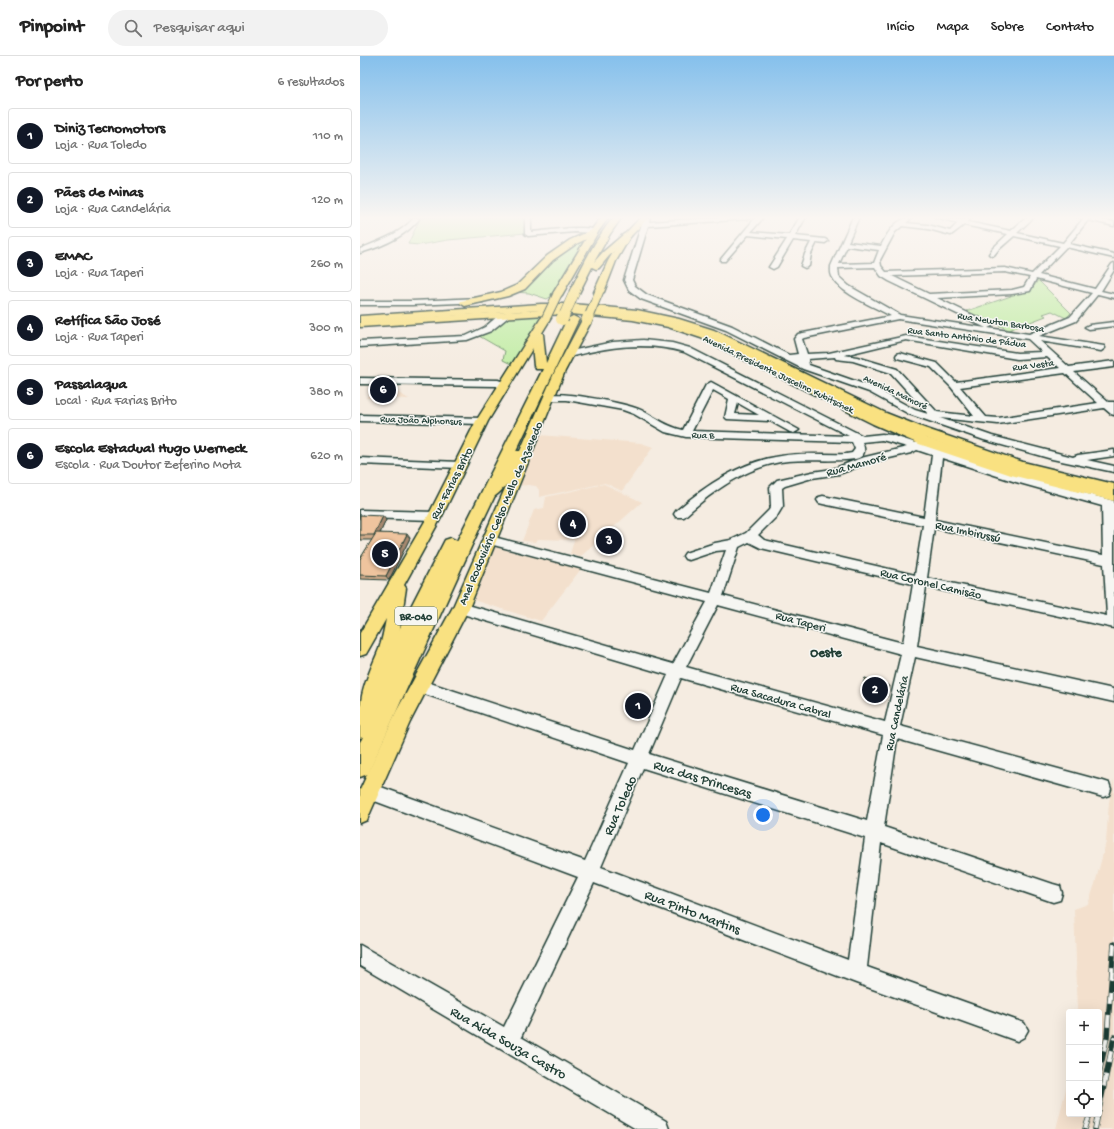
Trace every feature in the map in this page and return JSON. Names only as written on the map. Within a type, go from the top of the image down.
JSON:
[{"type":"highway","points":[[413,312],[482,300],[504,294],[526,283],[540,267]]},
{"type":"highway","name":"Anel Rodoviário Celso Mello de Azevedo","points":[[362,724],[477,500],[567,319],[589,267]]},
{"type":"highway","name":"Anel Rodoviário Celso Mello de Azevedo","points":[[580,291],[595,267]]},
{"type":"highway","points":[[504,294],[528,296],[548,303]]},
{"type":"highway","points":[[640,308],[650,306],[656,300]]},
{"type":"highway","name":"Avenida Presidente Juscelino Kubitschek","points":[[360,316],[548,303],[602,304],[640,308],[680,316],[716,328],[905,419],[1017,458],[1114,482]]},
{"type":"highway","name":"Avenida Presidente Juscelino Kubitschek","points":[[360,320],[541,307],[573,307],[637,313],[675,321],[710,332],[881,416],[919,431],[1019,466],[1114,488]]},
{"type":"highway","name":"Anel Rodoviário Celso Mello de Azevedo","points":[[360,766],[394,694],[477,500],[540,366],[567,319]]},
{"type":"highway","points":[[537,334],[540,366]]},
{"type":"main road","name":"Rua Farias Brito","points":[[360,649],[435,516],[482,421],[537,334],[573,267]]},
{"type":"main road","name":"Anel Rodoviário Celso Mello de Azevedo","points":[[360,813],[404,718],[461,608],[549,396],[587,320],[609,267]]},
{"type":"main road","name":"Avenida Presidente Juscelino Kubitschek","points":[[360,324],[571,311],[633,317],[670,324],[705,336],[920,444],[1112,501]]},
{"type":"main road","points":[[477,500],[502,482],[519,450],[534,432]]},
{"type":"main road","points":[[362,724],[371,686],[388,648],[402,574]]},
{"type":"street","name":"Avenida Mamoré","points":[[632,267],[628,280],[629,285],[639,293],[729,328],[788,357],[805,362],[872,390],[912,412],[988,438],[1068,459],[1114,469]]},
{"type":"street","points":[[835,267],[834,272],[836,278],[846,288],[902,327]]},
{"type":"street","points":[[879,267],[884,274],[998,331]]},
{"type":"street","points":[[929,296],[1027,289],[1034,276],[1043,267]]},
{"type":"street","points":[[1112,407],[1030,338],[1073,319],[1097,291],[1113,267]]},
{"type":"street","points":[[884,274],[1005,270],[1114,296]]},
{"type":"street","points":[[360,303],[412,303],[482,300]]},
{"type":"street","points":[[360,344],[467,338],[480,334],[502,316],[508,314]]},
{"type":"street","points":[[482,316],[488,317],[494,324]]},
{"type":"street","points":[[1089,327],[1114,324]]},
{"type":"street","points":[[805,362],[798,339],[801,336],[902,327]]},
{"type":"street","name":"Rua Newton Barbosa","points":[[902,327],[998,331],[1030,338],[1101,348]]},
{"type":"street","name":"Rua Santo Antônio de Pádua","points":[[805,362],[829,356],[902,327],[1017,356],[1048,354]]},
{"type":"street","points":[[572,349],[633,343],[662,344],[687,350],[860,438],[859,453],[855,456],[779,459],[744,470],[692,502],[680,514]]},
{"type":"street","points":[[829,356],[854,359],[894,371],[934,415]]},
{"type":"street","points":[[900,356],[934,365],[954,385],[983,420]]},
{"type":"street","name":"Rua Vesta","points":[[954,385],[1114,364]]},
{"type":"street","points":[[360,381],[498,383],[501,384],[502,388]]},
{"type":"street","points":[[686,434],[711,385],[794,430]]},
{"type":"street","name":"Rua B","points":[[549,396],[567,397],[625,408],[637,412],[669,430],[686,434],[860,438],[882,437],[920,444],[937,454],[1020,480],[1112,501]]},
{"type":"street","points":[[734,398],[730,417],[776,420]]},
{"type":"street","points":[[912,412],[998,421],[1112,407]]},
{"type":"street","name":"Rua João Alphonsus","points":[[360,418],[482,421]]},
{"type":"street","points":[[776,420],[778,436]]},
{"type":"street","name":"Rua Mamoré","points":[[689,556],[715,547],[734,544],[750,536],[773,513],[777,506],[776,487],[781,483],[812,475],[835,472],[865,460],[920,444]]},
{"type":"street","points":[[1068,459],[1114,453]]},
{"type":"street","name":"Rua Candelária","points":[[856,973],[874,832],[891,731],[909,650],[929,523],[937,454]]},
{"type":"street","points":[[360,462],[460,465]]},
{"type":"street","name":"Rua Imbirussú","points":[[823,500],[1112,562]]},
{"type":"street","points":[[1112,501],[1114,616]]},
{"type":"street","points":[[360,514],[435,516]]},
{"type":"street","name":"Rua Coronel Camisão","points":[[750,536],[761,544],[920,581],[1114,623]]},
{"type":"street","name":"Rua Taperi","points":[[490,540],[909,650],[1113,696]]},
{"type":"street","name":"Rua Toledo","points":[[508,1042],[590,872],[677,671],[715,599],[734,544]]},
{"type":"street","name":"Rua Sacadura Cabral","points":[[461,608],[677,671],[1103,789]]},
{"type":"street","name":"Rua das Princesas","points":[[421,686],[640,758],[874,832],[1053,893]]},
{"type":"street","name":"Rua Pinto Martins","points":[[370,791],[590,872],[856,973],[1017,1030]]},
{"type":"street","name":"Rua Aída Souza Castro","points":[[360,955],[658,1129]]},
{"type":"shaded area","points":[[378,381],[409,399],[366,398]]},
{"type":"shaded area","points":[[539,435],[641,443],[653,447],[622,491],[605,483],[539,497],[539,490],[536,486],[518,486]]},
{"type":"shaded area","points":[[604,484],[642,502],[580,557],[570,554],[574,540],[537,539],[535,542],[522,541],[534,510],[544,508],[546,497]]},
{"type":"shaded area","points":[[494,547],[581,569],[541,621],[473,600]]},
{"type":"shaded area","points":[[1114,779],[1114,1129],[1056,1129],[1066,1089],[1066,1117],[1102,1117],[1102,1009],[1078,1009],[1074,909],[1088,904],[1095,884],[1106,842],[1109,802]]},
{"type":"green space","points":[[546,267],[573,267],[560,291],[547,299],[529,293],[511,292],[530,285]]},
{"type":"green space","points":[[1038,280],[1071,313],[1066,318],[1052,311],[1043,314],[1046,316],[1009,330],[967,311],[1011,296],[1010,293],[1030,290]]},
{"type":"green space","points":[[543,314],[511,364],[503,360],[505,351],[479,336],[493,330],[499,322],[509,315]]},
{"type":"building","points":[[360,515],[383,516],[374,535],[360,535]]},
{"type":"building","points":[[376,533],[407,534],[386,576],[360,575],[360,559]]},
{"type":"building","points":[[865,678],[890,686],[888,693],[863,685]]},
{"type":"railway","points":[[1102,1060],[1107,1037],[1114,944]]},
{"type":"railway","points":[[1102,1095],[1114,1037]]},
{"type":"railway","points":[[1085,1129],[1089,1117]]},
{"type":"railway","points":[[1095,1129],[1097,1117]]},
{"type":"place","name":"Escola Estadual Hugo Werneck","points":[[383,390]]},
{"type":"place","name":"Retífica São José","points":[[573,524]]},
{"type":"place","name":"EMAC","points":[[609,541]]},
{"type":"place","name":"Passalaqua","points":[[385,554]]},
{"type":"place","name":"Pães de Minas","points":[[875,690]]},
{"type":"place","name":"Diniz Tecnomotors","points":[[638,706]]},
{"type":"district","name":"Oeste","points":[[826,651]]}]
